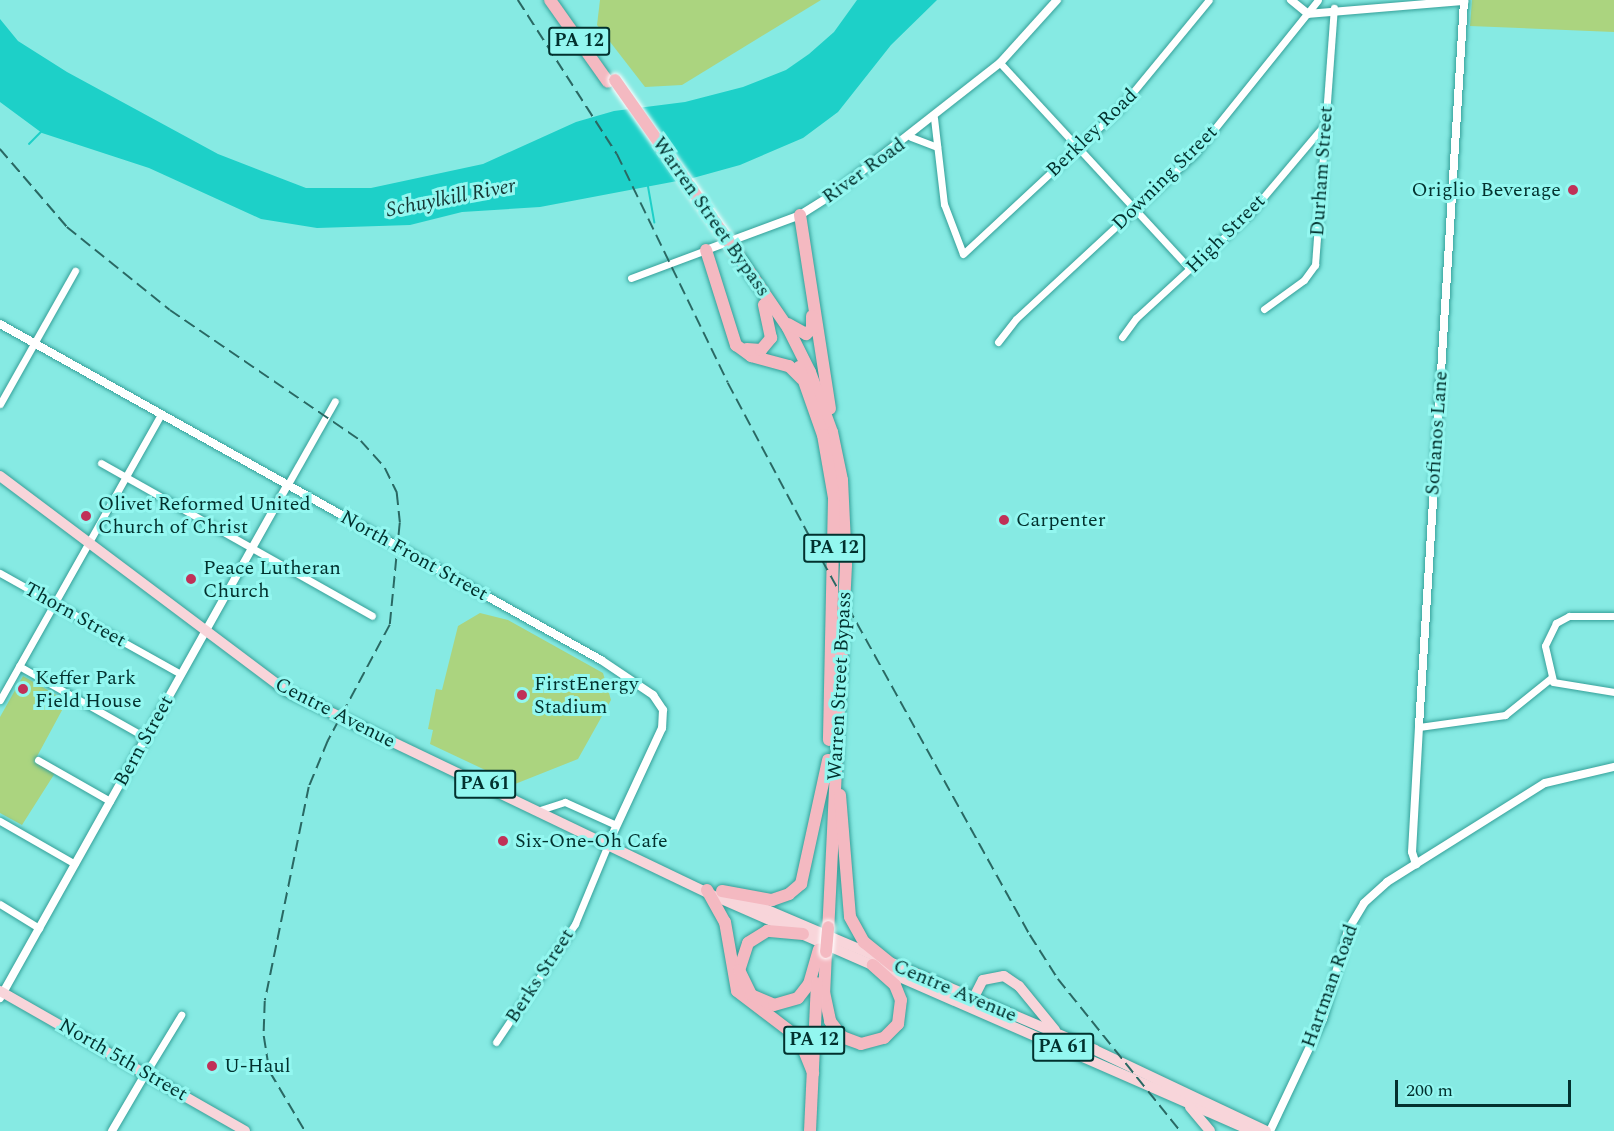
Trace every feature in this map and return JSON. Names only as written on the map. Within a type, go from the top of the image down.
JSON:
[{"type":"highway","name":"Warren Street Bypass","points":[[550,0],[612,81]]},
{"type":"highway","name":"Warren Street Bypass","points":[[559,0],[612,81],[732,253],[779,314],[810,372],[836,449],[847,548],[834,711]]},
{"type":"highway","points":[[779,314],[796,332],[806,334],[812,329],[800,215]]},
{"type":"highway","points":[[800,215],[836,449]]},
{"type":"highway","points":[[706,250],[738,339],[751,351],[761,350],[771,338],[764,305]]},
{"type":"highway","points":[[706,250],[736,345],[751,357],[789,366],[809,390]]},
{"type":"highway","name":"Warren Street Bypass","points":[[732,253],[764,305],[809,390],[824,435],[834,498],[834,711],[823,950],[810,1131]]},
{"type":"highway","points":[[722,891],[771,900],[798,888],[807,870],[832,762]]},
{"type":"highway","points":[[832,762],[850,917],[864,942],[894,966]]},
{"type":"highway","points":[[707,890],[725,922],[737,991],[799,1038],[813,1074]]},
{"type":"highway","points":[[802,934],[767,931],[748,943],[739,970],[751,995],[774,1005],[798,998],[811,981],[823,950]]},
{"type":"highway","name":"Warren Street Bypass","points":[[817,1131],[824,992],[823,950]]},
{"type":"highway","points":[[824,992],[830,1021],[843,1037],[861,1044],[884,1038],[899,1020],[901,1000],[893,982],[873,965]]},
{"type":"main road","name":"Centre Avenue","points":[[0,476],[286,691],[802,934],[873,965],[1064,1037],[1268,1131]]},
{"type":"main road","name":"Centre Avenue","points":[[707,890],[722,891],[894,966],[1252,1131]]},
{"type":"main road","points":[[971,1002],[987,978],[1008,977],[1064,1037]]},
{"type":"main road","name":"North 5th Street","points":[[1,994],[147,1071],[245,1131]]},
{"type":"main road","points":[[1178,1098],[1210,1131]]},
{"type":"street","name":"River Road","points":[[632,278],[800,215],[911,137],[1000,63],[1057,0]]},
{"type":"street","name":"Berkley Road","points":[[938,147],[944,204],[963,254],[1140,87],[1209,0]]},
{"type":"street","points":[[1291,0],[1308,14],[1334,8],[1464,1]]},
{"type":"street","name":"Downing Street","points":[[998,342],[1016,319],[1136,210],[1207,139],[1318,0]]},
{"type":"street","name":"Sofianos Lane","points":[[1416,864],[1413,852],[1419,728],[1464,1]]},
{"type":"street","name":"Durham Street","points":[[1264,309],[1304,280],[1316,265],[1324,124],[1334,8]]},
{"type":"street","points":[[1000,63],[1190,269]]},
{"type":"street","points":[[911,137],[938,147],[934,118]]},
{"type":"street","name":"High Street","points":[[1122,337],[1249,214],[1324,124]]},
{"type":"street","points":[[0,404],[75,271]]},
{"type":"street","name":"North Front Street","points":[[0,324],[602,660],[653,695],[663,710],[662,728],[616,825]]},
{"type":"street","points":[[288,484],[335,401]]},
{"type":"street","points":[[0,700],[161,414]]},
{"type":"street","points":[[101,463],[372,616]]},
{"type":"street","name":"Bern Street","points":[[1,994],[288,484]]},
{"type":"street","name":"Thorn Street","points":[[0,573],[181,674]]},
{"type":"street","points":[[1614,616],[1569,616],[1556,623],[1545,646],[1551,678],[1563,685],[1614,692]]},
{"type":"street","points":[[19,666],[145,738]]},
{"type":"street","points":[[1419,728],[1505,715],[1551,678]]},
{"type":"street","points":[[38,760],[110,801]]},
{"type":"street","name":"Hartman Road","points":[[1268,1131],[1323,1019],[1352,921],[1387,882],[1545,783],[1614,767]]},
{"type":"street","points":[[540,810],[565,802],[616,825],[609,842]]},
{"type":"street","points":[[0,821],[75,864]]},
{"type":"street","name":"Berks Street","points":[[496,1042],[575,924],[609,842]]},
{"type":"street","points":[[0,904],[39,928]]},
{"type":"street","points":[[112,1131],[181,1015]]},
{"type":"green space","points":[[600,0],[821,0],[682,85],[645,87],[597,25]]},
{"type":"green space","points":[[1472,0],[1614,0],[1614,32],[1470,26]]},
{"type":"green space","name":"FirstEnergy Stadium","points":[[480,613],[508,620],[603,673],[611,700],[578,759],[515,784],[430,744],[433,730],[428,729],[436,689],[442,690],[458,626]]},
{"type":"green space","points":[[23,676],[67,701],[34,762],[55,773],[22,825],[0,813],[0,717]]},
{"type":"water","name":"Schuylkill River","points":[[857,0],[937,0],[891,45],[838,112],[803,138],[740,165],[693,178],[540,207],[462,212],[410,225],[317,228],[261,219],[149,168],[42,133],[0,102],[0,19],[18,41],[67,72],[218,154],[306,188],[371,188],[483,164],[576,122],[614,111],[685,102],[743,87],[786,70],[809,54],[834,32]]},
{"type":"waterway","points":[[29,144],[41,132]]},
{"type":"waterway","points":[[648,184],[655,222]]},
{"type":"railway","points":[[518,0],[617,154],[728,383],[822,560],[1030,935],[1058,979],[1180,1131]]},
{"type":"railway","points":[[0,149],[67,227],[170,310],[361,441],[385,468],[397,493],[400,523],[390,625],[328,741],[309,787],[265,1001],[264,1036],[270,1072],[305,1131]]},
{"type":"place","name":"Origlio Beverage","points":[[1573,190]]},
{"type":"place","name":"Olivet Reformed United Church of Christ","points":[[86,516]]},
{"type":"place","name":"Carpenter","points":[[1004,520]]},
{"type":"place","name":"Peace Lutheran Church","points":[[191,579]]},
{"type":"place","name":"Keffer Park Field House","points":[[23,689]]},
{"type":"place","name":"FirstEnergy Stadium","points":[[522,695]]},
{"type":"place","name":"Six-One-Oh Cafe","points":[[503,841]]},
{"type":"place","name":"U-Haul","points":[[212,1066]]}]
